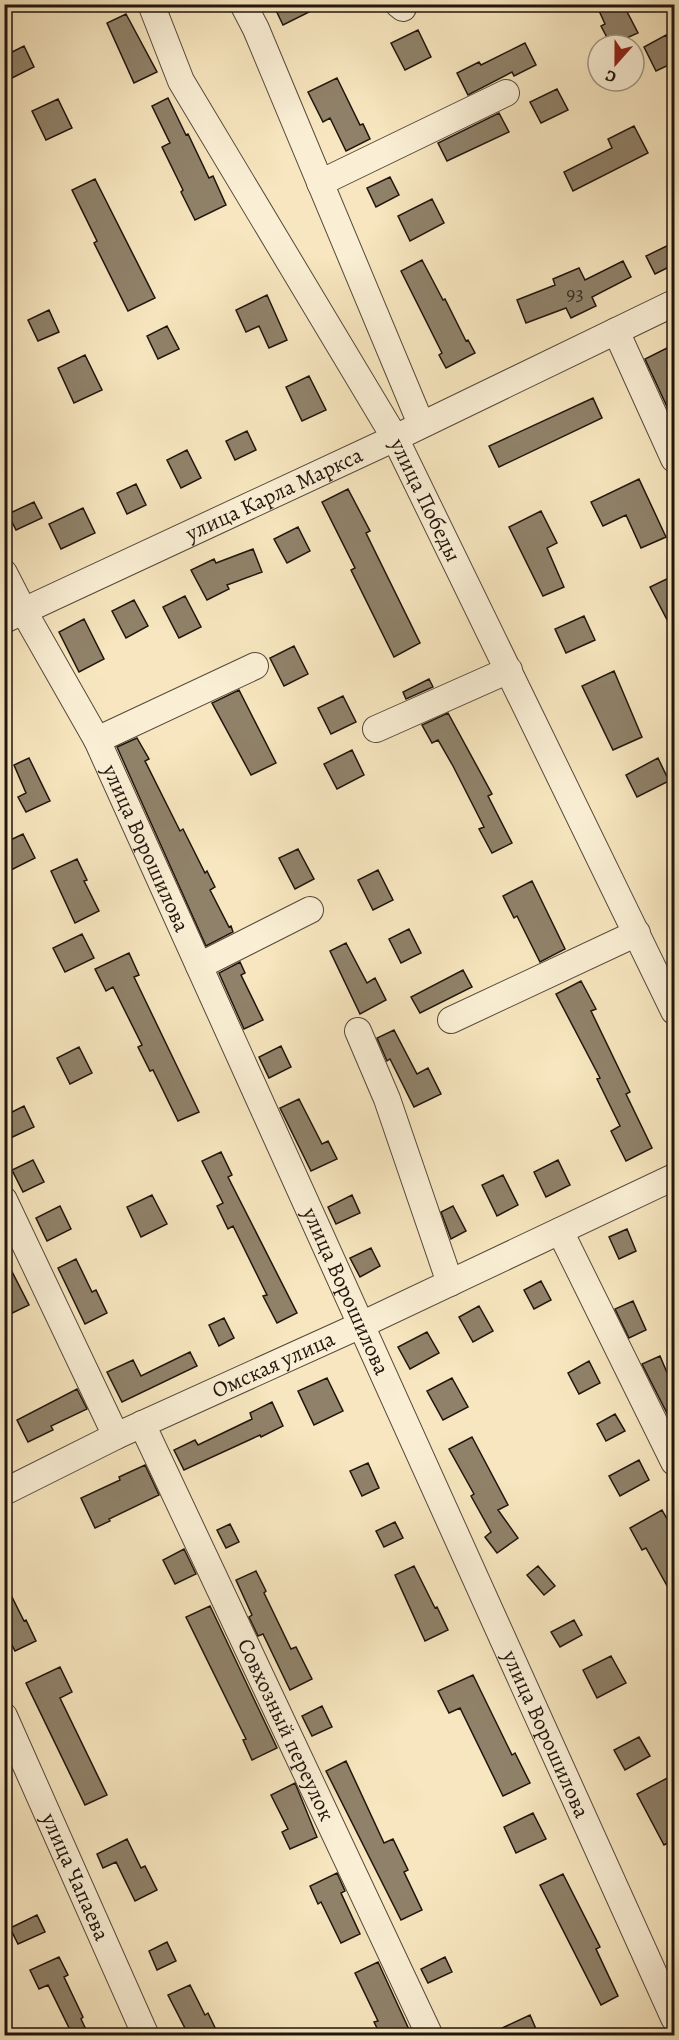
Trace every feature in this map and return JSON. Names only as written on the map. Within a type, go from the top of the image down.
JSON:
[{"type":"street","name":"улица Победы","points":[[151,4],[181,81],[395,438],[675,1011]]},
{"type":"street","points":[[243,4],[256,29],[421,424]]},
{"type":"street","points":[[320,183],[506,93]]},
{"type":"street","name":"улица Карла Маркса","points":[[14,615],[395,438],[675,303]]},
{"type":"street","points":[[616,331],[675,459]]},
{"type":"street","name":"улица Ворошилова","points":[[4,573],[14,615],[97,740],[675,2018]]},
{"type":"street","points":[[97,740],[255,666]]},
{"type":"street","points":[[376,729],[508,670]]},
{"type":"street","points":[[199,966],[310,910]]},
{"type":"street","points":[[451,1020],[636,933]]},
{"type":"street","points":[[358,1030],[387,1099],[450,1283]]},
{"type":"street","name":"Омская улица","points":[[4,1492],[116,1436],[361,1325],[675,1177]]},
{"type":"street","points":[[4,1200],[116,1436]]},
{"type":"street","points":[[560,1231],[675,1462]]},
{"type":"street","name":"Совхозный переулок","points":[[142,1424],[430,2036]]},
{"type":"street","name":"улица Чапаева","points":[[4,1716],[146,2036]]},
{"type":"building","points":[[273,4],[325,4],[283,25]]},
{"type":"building","points":[[596,4],[623,4],[638,33],[605,33],[601,26],[605,24]]},
{"type":"building","points":[[126,14],[157,72],[134,83],[107,23]]},
{"type":"building","points":[[418,30],[431,57],[405,70],[391,43]]},
{"type":"building","points":[[666,35],[675,52],[675,62],[656,71],[646,51],[646,46]]},
{"type":"building","points":[[525,43],[536,65],[514,76],[512,72],[468,95],[457,73],[479,62],[481,65]]},
{"type":"building","points":[[24,46],[34,67],[4,82],[4,56]]},
{"type":"building","points":[[337,78],[360,125],[363,124],[370,139],[346,151],[330,118],[323,122],[308,92]]},
{"type":"building","points":[[557,89],[568,110],[541,123],[530,102]]},
{"type":"building","points":[[168,98],[209,178],[213,176],[226,205],[195,220],[162,147],[170,143],[152,106]]},
{"type":"building","points":[[58,99],[72,128],[46,140],[32,111]]},
{"type":"building","points":[[499,113],[509,132],[447,161],[438,143]]},
{"type":"building","points":[[634,126],[648,153],[573,191],[564,172],[612,148],[608,139]]},
{"type":"building","points":[[390,177],[399,195],[376,207],[367,188]]},
{"type":"building","points":[[95,179],[155,298],[128,311],[94,243],[97,241],[72,190]]},
{"type":"building","points":[[432,199],[444,223],[410,241],[398,216]]},
{"type":"building","points":[[675,242],[675,264],[655,274],[646,256]]},
{"type":"building","points":[[422,260],[466,341],[468,340],[475,353],[446,368],[439,355],[442,353],[401,271]]},
{"type":"building","points":[[623,261],[631,277],[592,297],[596,306],[571,318],[566,308],[526,323],[517,300],[555,285],[553,279],[579,268],[585,280]]},
{"type":"building","points":[[267,295],[287,340],[269,348],[259,326],[246,332],[236,310]]},
{"type":"building","points":[[49,310],[59,332],[38,341],[28,320]]},
{"type":"building","points":[[167,326],[179,349],[158,359],[147,336]]},
{"type":"building","points":[[675,344],[675,424],[645,359]]},
{"type":"building","points":[[85,355],[102,390],[74,403],[58,368]]},
{"type":"building","points":[[309,376],[326,410],[302,421],[286,387]]},
{"type":"building","points":[[593,398],[602,418],[499,467],[489,446]]},
{"type":"building","points":[[247,431],[256,450],[235,460],[226,441]]},
{"type":"building","points":[[187,450],[201,478],[181,488],[167,460]]},
{"type":"building","points":[[639,479],[666,537],[641,548],[626,515],[603,526],[591,502]]},
{"type":"building","points":[[136,484],[146,505],[127,514],[117,493]]},
{"type":"building","points":[[348,489],[370,531],[366,533],[420,643],[394,657],[351,570],[355,568],[322,502]]},
{"type":"building","points":[[34,502],[42,518],[16,530],[8,514]]},
{"type":"building","points":[[83,508],[95,533],[61,549],[49,524]]},
{"type":"building","points":[[541,511],[557,543],[547,548],[564,587],[543,596],[509,527]]},
{"type":"building","points":[[298,527],[310,551],[287,563],[274,539]]},
{"type":"building","points":[[253,549],[262,572],[227,585],[229,589],[207,600],[191,570],[214,559],[216,563]]},
{"type":"building","points":[[675,575],[675,635],[650,587]]},
{"type":"building","points":[[185,596],[201,627],[179,638],[163,607]]},
{"type":"building","points":[[134,600],[148,626],[126,638],[112,611]]},
{"type":"building","points":[[584,616],[595,640],[566,653],[555,629]]},
{"type":"building","points":[[84,619],[104,659],[79,672],[59,632]]},
{"type":"building","points":[[294,646],[308,674],[284,686],[270,658]]},
{"type":"building","points":[[614,671],[642,737],[613,750],[582,686]]},
{"type":"building","points":[[429,679],[433,687],[406,699],[403,692]]},
{"type":"building","points":[[239,690],[276,763],[251,775],[212,703]]},
{"type":"building","points":[[343,696],[356,722],[331,734],[318,708]]},
{"type":"building","points":[[448,713],[492,794],[488,796],[512,843],[492,853],[479,829],[484,827],[453,766],[438,740],[432,743],[422,725]]},
{"type":"building","points":[[137,738],[149,759],[145,761],[180,831],[183,829],[205,873],[207,871],[215,887],[210,890],[233,932],[206,946],[117,747]]},
{"type":"building","points":[[352,750],[364,775],[337,789],[324,764]]},
{"type":"building","points":[[29,758],[50,801],[26,812],[18,797],[26,793],[14,765]]},
{"type":"building","points":[[658,758],[669,781],[637,797],[626,775]]},
{"type":"building","points":[[23,834],[35,858],[11,870],[4,857],[4,843]]},
{"type":"building","points":[[298,849],[314,879],[295,889],[279,858]]},
{"type":"building","points":[[77,859],[87,880],[84,881],[99,911],[75,923],[51,871]]},
{"type":"building","points":[[378,870],[393,900],[373,910],[358,880]]},
{"type":"building","points":[[532,881],[565,949],[540,962],[517,916],[514,918],[503,896]]},
{"type":"building","points":[[409,929],[421,953],[401,963],[389,939]]},
{"type":"building","points":[[82,934],[94,958],[65,972],[53,948]]},
{"type":"building","points":[[346,943],[367,983],[375,978],[386,1000],[360,1014],[330,951]]},
{"type":"building","points":[[129,953],[139,975],[134,977],[199,1112],[178,1121],[153,1070],[150,1071],[138,1047],[142,1045],[113,987],[106,991],[95,969]]},
{"type":"building","points":[[240,962],[245,973],[241,975],[263,1020],[244,1029],[219,973]]},
{"type":"building","points":[[463,970],[472,987],[420,1013],[411,997]]},
{"type":"building","points":[[581,981],[596,1009],[591,1011],[630,1092],[626,1094],[652,1148],[626,1161],[611,1131],[620,1126],[597,1079],[600,1078],[556,994]]},
{"type":"building","points":[[394,1030],[417,1074],[428,1068],[441,1094],[414,1107],[390,1059],[387,1061],[377,1038]]},
{"type":"building","points":[[281,1046],[291,1067],[269,1078],[259,1057]]},
{"type":"building","points":[[79,1047],[92,1073],[70,1084],[57,1058]]},
{"type":"building","points":[[299,1099],[322,1144],[328,1141],[337,1159],[311,1171],[280,1108]]},
{"type":"building","points":[[24,1106],[34,1127],[4,1141],[4,1116]]},
{"type":"building","points":[[221,1152],[232,1175],[228,1177],[297,1313],[277,1323],[263,1296],[267,1295],[233,1226],[228,1229],[217,1206],[223,1203],[202,1161]]},
{"type":"building","points":[[33,1160],[44,1182],[23,1192],[12,1170]]},
{"type":"building","points":[[558,1160],[570,1185],[546,1197],[534,1172]]},
{"type":"building","points":[[503,1175],[518,1205],[497,1216],[482,1185]]},
{"type":"building","points":[[152,1195],[167,1224],[141,1237],[127,1207]]},
{"type":"building","points":[[352,1195],[360,1213],[336,1224],[328,1207]]},
{"type":"building","points":[[60,1206],[71,1229],[47,1241],[36,1218]]},
{"type":"building","points":[[453,1206],[466,1231],[451,1239],[441,1212]]},
{"type":"building","points":[[627,1229],[636,1251],[619,1259],[609,1237]]},
{"type":"building","points":[[371,1248],[380,1266],[360,1277],[350,1258]]},
{"type":"building","points":[[4,1256],[29,1305],[4,1317]]},
{"type":"building","points":[[76,1259],[92,1292],[96,1290],[107,1313],[85,1324],[58,1268]]},
{"type":"building","points":[[541,1281],[551,1300],[534,1309],[524,1290]]},
{"type":"building","points":[[633,1301],[646,1330],[629,1338],[615,1309]]},
{"type":"building","points":[[479,1306],[493,1331],[473,1342],[459,1317]]},
{"type":"building","points":[[224,1318],[234,1338],[219,1346],[209,1325]]},
{"type":"building","points":[[427,1332],[439,1353],[410,1369],[398,1347]]},
{"type":"building","points":[[190,1352],[197,1366],[122,1402],[107,1372],[133,1360],[141,1376]]},
{"type":"building","points":[[660,1356],[675,1397],[675,1429],[642,1364]]},
{"type":"building","points":[[589,1361],[600,1383],[579,1394],[568,1373]]},
{"type":"building","points":[[327,1378],[343,1411],[314,1425],[298,1391]]},
{"type":"building","points":[[452,1378],[468,1407],[443,1420],[427,1391]]},
{"type":"building","points":[[77,1389],[87,1409],[51,1426],[53,1430],[28,1442],[17,1420]]},
{"type":"building","points":[[272,1402],[283,1426],[184,1470],[174,1450],[195,1440],[198,1445],[252,1419],[250,1413]]},
{"type":"building","points":[[615,1414],[625,1431],[606,1441],[597,1424]]},
{"type":"building","points":[[472,1437],[508,1505],[498,1510],[518,1538],[497,1553],[485,1537],[491,1532],[471,1496],[474,1494],[449,1449]]},
{"type":"building","points":[[639,1460],[649,1480],[620,1496],[609,1476]]},
{"type":"building","points":[[368,1463],[379,1488],[362,1496],[350,1471]]},
{"type":"building","points":[[145,1465],[159,1495],[95,1528],[81,1498],[120,1480],[119,1477]]},
{"type":"building","points":[[662,1510],[675,1533],[675,1600],[646,1548],[642,1550],[630,1528]]},
{"type":"building","points":[[395,1522],[403,1538],[384,1547],[376,1531]]},
{"type":"building","points":[[230,1524],[239,1542],[226,1548],[217,1530]]},
{"type":"building","points":[[184,1549],[196,1574],[175,1584],[163,1560]]},
{"type":"building","points":[[414,1566],[448,1630],[425,1641],[395,1575]]},
{"type":"building","points":[[538,1566],[555,1586],[544,1595],[527,1575]]},
{"type":"building","points":[[256,1571],[291,1649],[296,1647],[312,1679],[290,1690],[263,1634],[258,1636],[249,1617],[252,1615],[236,1580]]},
{"type":"building","points":[[4,1581],[36,1641],[15,1651],[4,1630]]},
{"type":"building","points":[[210,1606],[277,1748],[252,1760],[243,1740],[246,1739],[186,1617]]},
{"type":"building","points":[[574,1620],[582,1635],[560,1647],[551,1632]]},
{"type":"building","points":[[611,1656],[626,1683],[597,1698],[583,1670]]},
{"type":"building","points":[[60,1667],[72,1692],[60,1698],[107,1795],[85,1805],[26,1683]]},
{"type":"building","points":[[473,1675],[512,1755],[515,1753],[530,1783],[503,1796],[460,1708],[449,1713],[438,1691]]},
{"type":"building","points":[[322,1706],[332,1727],[312,1736],[302,1716]]},
{"type":"building","points":[[639,1737],[650,1756],[625,1770],[614,1750]]},
{"type":"building","points":[[346,1761],[384,1843],[393,1839],[408,1870],[404,1872],[422,1910],[401,1920],[326,1771]]},
{"type":"building","points":[[675,1774],[675,1839],[664,1845],[637,1794]]},
{"type":"building","points":[[295,1783],[317,1837],[290,1849],[282,1832],[288,1829],[271,1795]]},
{"type":"building","points":[[533,1813],[546,1839],[516,1853],[504,1827]]},
{"type":"building","points":[[127,1839],[141,1868],[145,1866],[157,1890],[135,1901],[116,1862],[103,1868],[97,1854]]},
{"type":"building","points":[[337,1873],[345,1891],[341,1893],[360,1934],[341,1943],[321,1902],[318,1904],[310,1886]]},
{"type":"building","points":[[563,1874],[600,1947],[596,1949],[618,1996],[601,2005],[540,1885]]},
{"type":"building","points":[[37,1915],[45,1932],[18,1944],[10,1928]]},
{"type":"building","points":[[167,1942],[176,1961],[157,1970],[149,1951]]},
{"type":"building","points":[[59,1957],[68,1975],[64,1977],[83,2017],[81,2019],[89,2036],[73,2036],[48,1985],[39,1989],[30,1970]]},
{"type":"building","points":[[445,1957],[452,1972],[428,1983],[421,1969]]},
{"type":"building","points":[[378,1962],[412,2036],[381,2036],[374,2022],[378,2021],[355,1973]]},
{"type":"building","points":[[190,1985],[205,2015],[208,2013],[219,2036],[189,2036],[168,1995]]},
{"type":"building","points":[[530,2015],[539,2036],[485,2036]]}]
